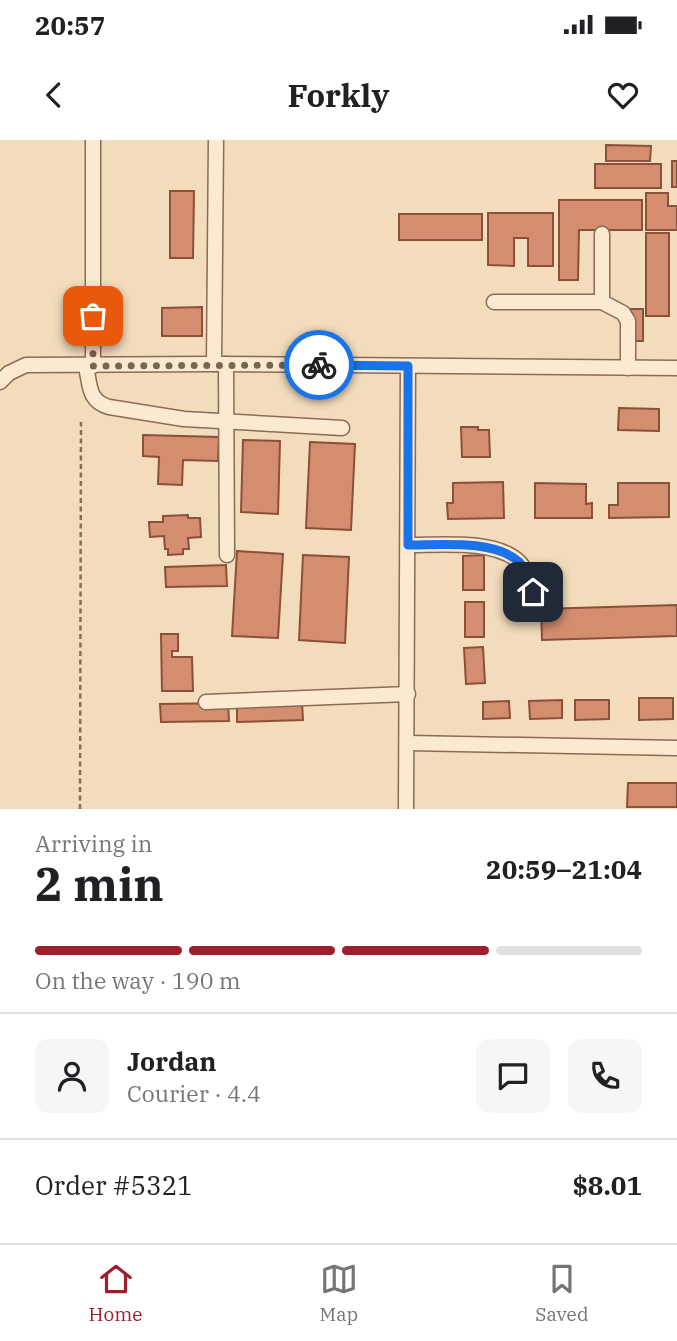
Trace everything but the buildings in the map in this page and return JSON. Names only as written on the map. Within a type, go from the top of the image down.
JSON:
[{"type":"street","points":[[93,140],[90,366],[92,395],[98,404],[184,419],[342,428]]},
{"type":"street","points":[[216,140],[220,364],[227,422],[227,555]]},
{"type":"street","points":[[602,234],[602,302]]},
{"type":"street","points":[[494,302],[602,302],[626,317],[628,368]]},
{"type":"street","points":[[0,382],[9,373],[26,365],[677,368]]},
{"type":"street","points":[[406,809],[408,366]]},
{"type":"street","points":[[408,545],[465,545],[497,550],[520,563],[533,592]]},
{"type":"street","points":[[206,702],[408,694]]},
{"type":"street","points":[[408,743],[677,748]]},
{"type":"path","points":[[80,809],[81,422]]},
{"type":"way so far","points":[[93,316],[93,366],[319,365]]},
{"type":"route","points":[[319,365],[408,366],[408,545],[465,545],[497,550],[520,563],[533,592]]}]
